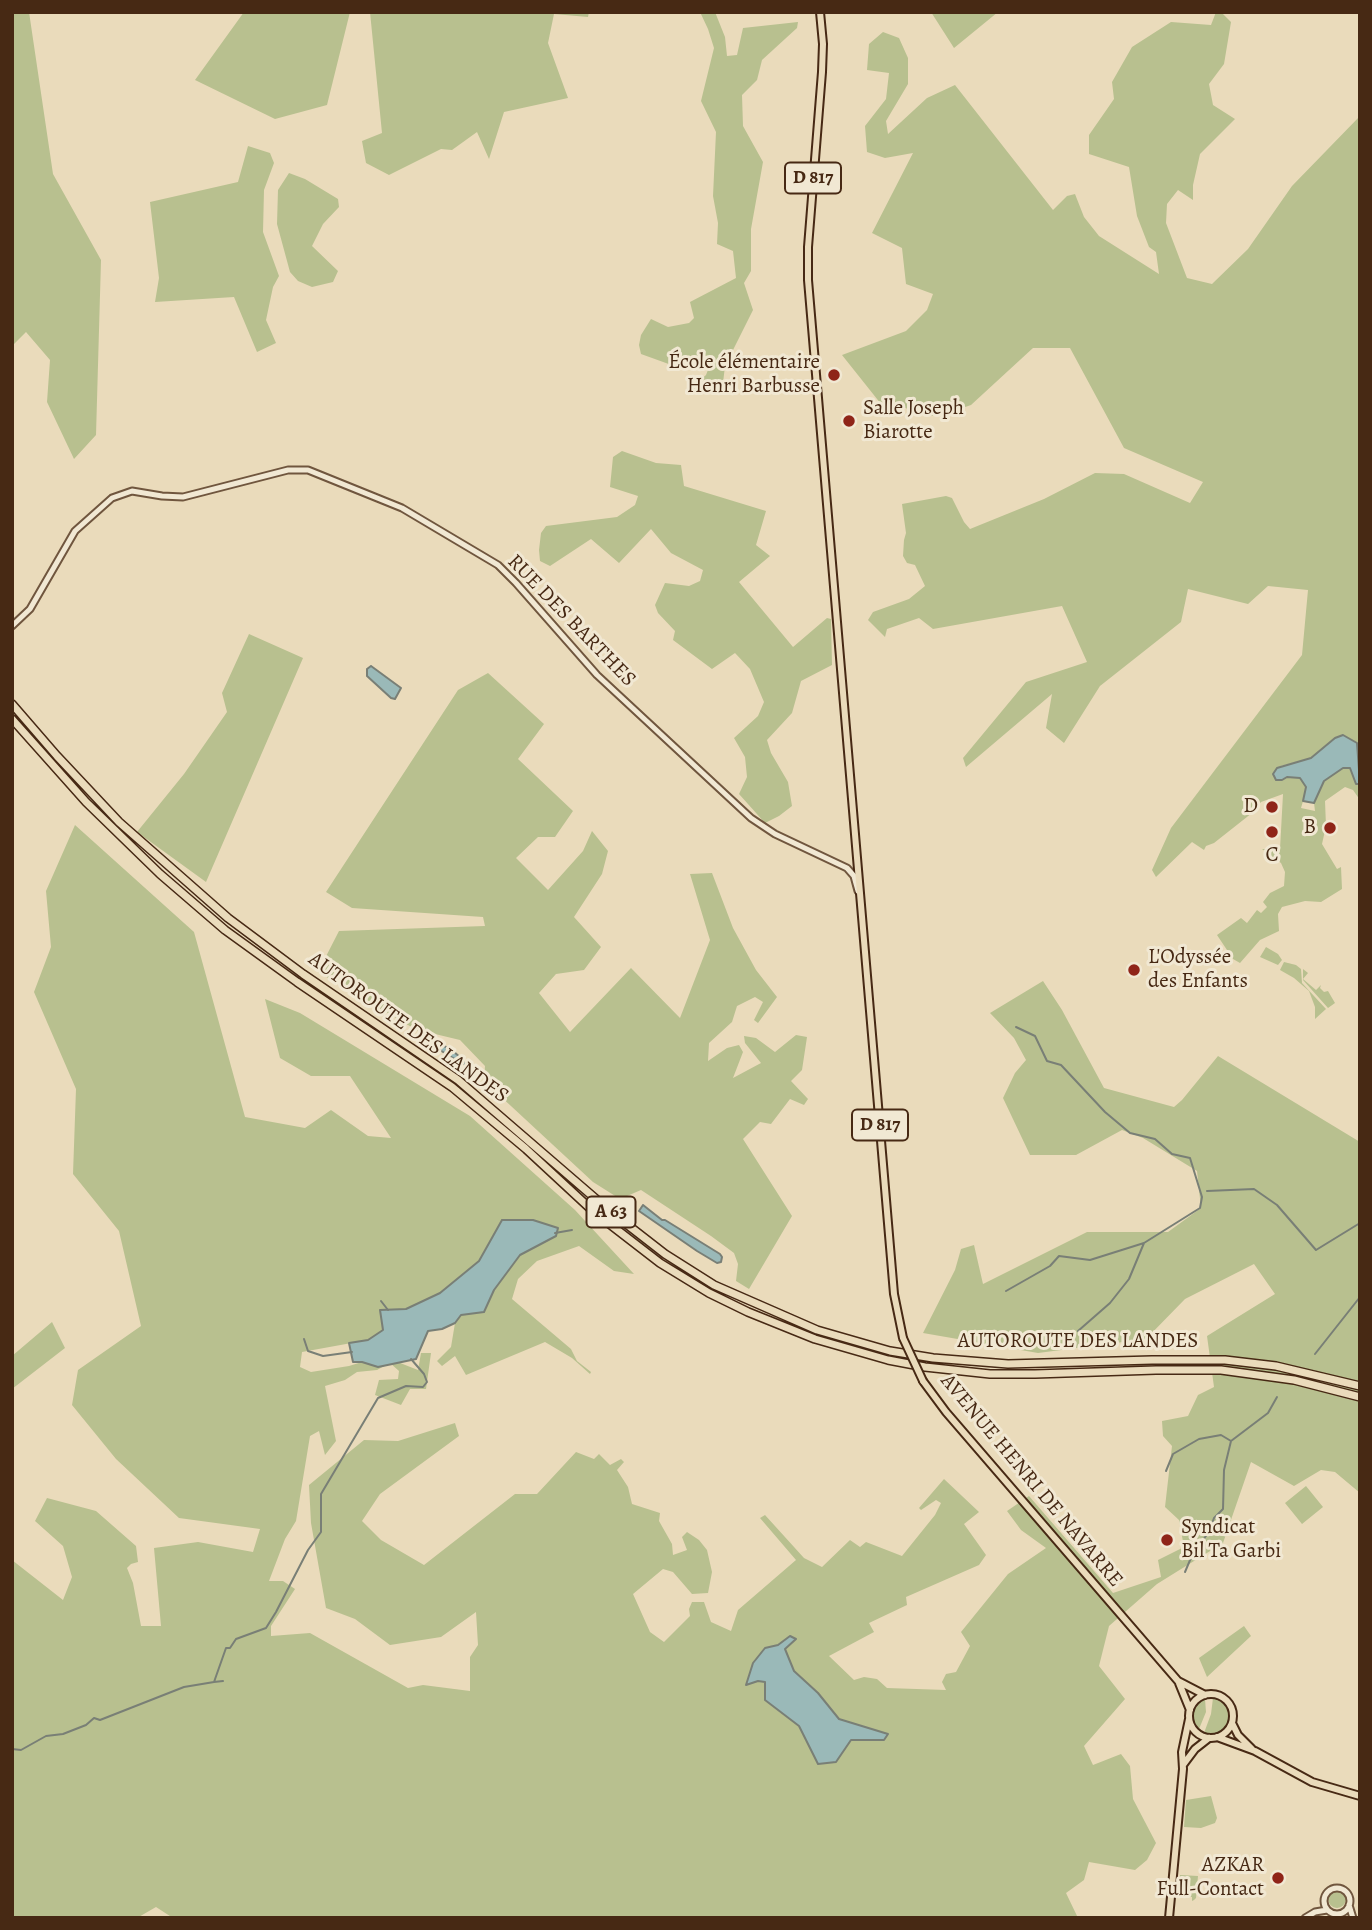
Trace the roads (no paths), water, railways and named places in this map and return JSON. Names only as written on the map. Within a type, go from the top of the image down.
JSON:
[{"type":"highway","name":"AUTOROUTE DES LANDES","points":[[12,704],[119,822],[228,918],[303,974],[458,1080],[611,1212],[665,1255],[714,1285],[817,1330],[890,1351],[1008,1364],[1225,1360],[1276,1366],[1360,1386]]},
{"type":"highway","name":"AUTOROUTE DES LANDES","points":[[12,719],[86,802],[160,874],[225,930],[452,1087],[526,1149],[594,1212],[660,1263],[719,1298],[815,1339],[888,1360],[925,1367],[1035,1374],[1221,1370],[1284,1378],[1360,1397]]},
{"type":"main road","name":"D 817","points":[[820,12],[823,52],[807,272],[858,865]]},
{"type":"main road","name":"AVENUE HENRI DE NAVARRE","points":[[858,865],[894,1294],[904,1338],[923,1381],[936,1400],[1178,1681],[1190,1710]]},
{"type":"main road","name":"AVENUE HENRI DE NAVARRE","points":[[1178,1681],[1205,1695]]},
{"type":"main road","points":[[1170,1918],[1182,1752],[1190,1710],[1198,1698],[1215,1695],[1227,1700],[1232,1709],[1232,1723],[1242,1740],[1255,1751]]},
{"type":"main road","points":[[1189,1719],[1194,1730],[1209,1738]]},
{"type":"main road","points":[[1183,1765],[1195,1749],[1209,1738],[1224,1734],[1232,1723]]},
{"type":"main road","points":[[1217,1737],[1255,1751],[1312,1782],[1342,1793],[1360,1796]]},
{"type":"street","name":"RUE DES BARTHES","points":[[12,626],[30,609],[75,531],[112,498],[132,491],[184,497],[288,470],[307,470],[402,508],[498,565],[597,675],[751,818],[775,834],[847,868]]},
{"type":"street","points":[[858,865],[847,868],[854,876],[862,911]]},
{"type":"street","points":[[1315,1912],[1327,1891],[1339,1887],[1348,1894],[1351,1918],[1333,1914],[1327,1910],[1323,1901]]},
{"type":"street","points":[[1340,1914],[1349,1905]]},
{"type":"street","points":[[1305,1918],[1315,1912],[1327,1910]]},
{"type":"water","points":[[371,666],[401,688],[395,699],[367,676],[367,669]]},
{"type":"water","points":[[1343,735],[1357,743],[1360,784],[1356,784],[1350,768],[1343,768],[1324,781],[1314,803],[1303,801],[1306,787],[1300,778],[1276,780],[1273,774],[1277,768],[1311,758],[1335,738]]},
{"type":"water","points":[[440,1044],[452,1050],[475,1071],[438,1049]]},
{"type":"water","points":[[643,1205],[662,1220],[720,1254],[721,1262],[717,1263],[697,1251],[639,1211]]},
{"type":"water","points":[[502,1220],[533,1220],[558,1228],[556,1236],[520,1255],[494,1290],[484,1312],[461,1315],[455,1323],[428,1331],[416,1359],[378,1367],[353,1362],[349,1343],[368,1340],[383,1330],[380,1310],[406,1309],[440,1293],[479,1261]]},
{"type":"water","points":[[790,1636],[796,1639],[785,1649],[794,1671],[818,1693],[839,1719],[888,1734],[884,1740],[851,1740],[836,1762],[818,1764],[799,1726],[765,1700],[765,1682],[746,1685],[753,1663],[765,1648],[778,1645]]},
{"type":"waterway","points":[[1016,1027],[1035,1036],[1047,1061],[1061,1065],[1105,1112],[1130,1133],[1155,1139],[1172,1154],[1190,1158],[1202,1197],[1200,1208],[1144,1243],[1129,1279],[1110,1303],[1078,1331]]},
{"type":"waterway","points":[[1207,1191],[1254,1189],[1277,1205],[1316,1250],[1360,1223]]},
{"type":"waterway","points":[[555,1233],[572,1230]]},
{"type":"waterway","points":[[1006,1291],[1050,1266],[1059,1256],[1090,1260],[1144,1243]]},
{"type":"waterway","points":[[1315,1354],[1360,1297]]},
{"type":"waterway","points":[[381,1301],[388,1310]]},
{"type":"waterway","points":[[304,1339],[308,1351],[323,1356],[352,1352]]},
{"type":"waterway","points":[[12,1749],[21,1750],[46,1736],[63,1734],[86,1725],[94,1718],[100,1720],[184,1687],[214,1682],[226,1648],[230,1648],[236,1639],[266,1628],[276,1612],[308,1550],[321,1532],[321,1494],[378,1398],[406,1386],[423,1387],[427,1382],[424,1374],[411,1359]]},
{"type":"waterway","points":[[1185,1572],[1193,1553],[1209,1532],[1214,1518],[1223,1509],[1224,1470],[1231,1441],[1268,1413],[1277,1397]]},
{"type":"waterway","points":[[1166,1471],[1173,1454],[1199,1439],[1221,1435],[1231,1441]]},
{"type":"waterway","points":[[214,1682],[223,1681]]},
{"type":"place","name":"École élémentaire Henri Barbusse","points":[[834,375]]},
{"type":"place","name":"Salle Joseph Biarotte","points":[[849,421]]},
{"type":"place","name":"D","points":[[1272,807]]},
{"type":"place","name":"B","points":[[1330,828]]},
{"type":"place","name":"C","points":[[1272,832]]},
{"type":"place","name":"L'Odyssée des Enfants","points":[[1134,970]]},
{"type":"place","name":"Syndicat Bil Ta Garbi","points":[[1167,1540]]},
{"type":"place","name":"AZKAR Full-Contact","points":[[1278,1878]]}]
